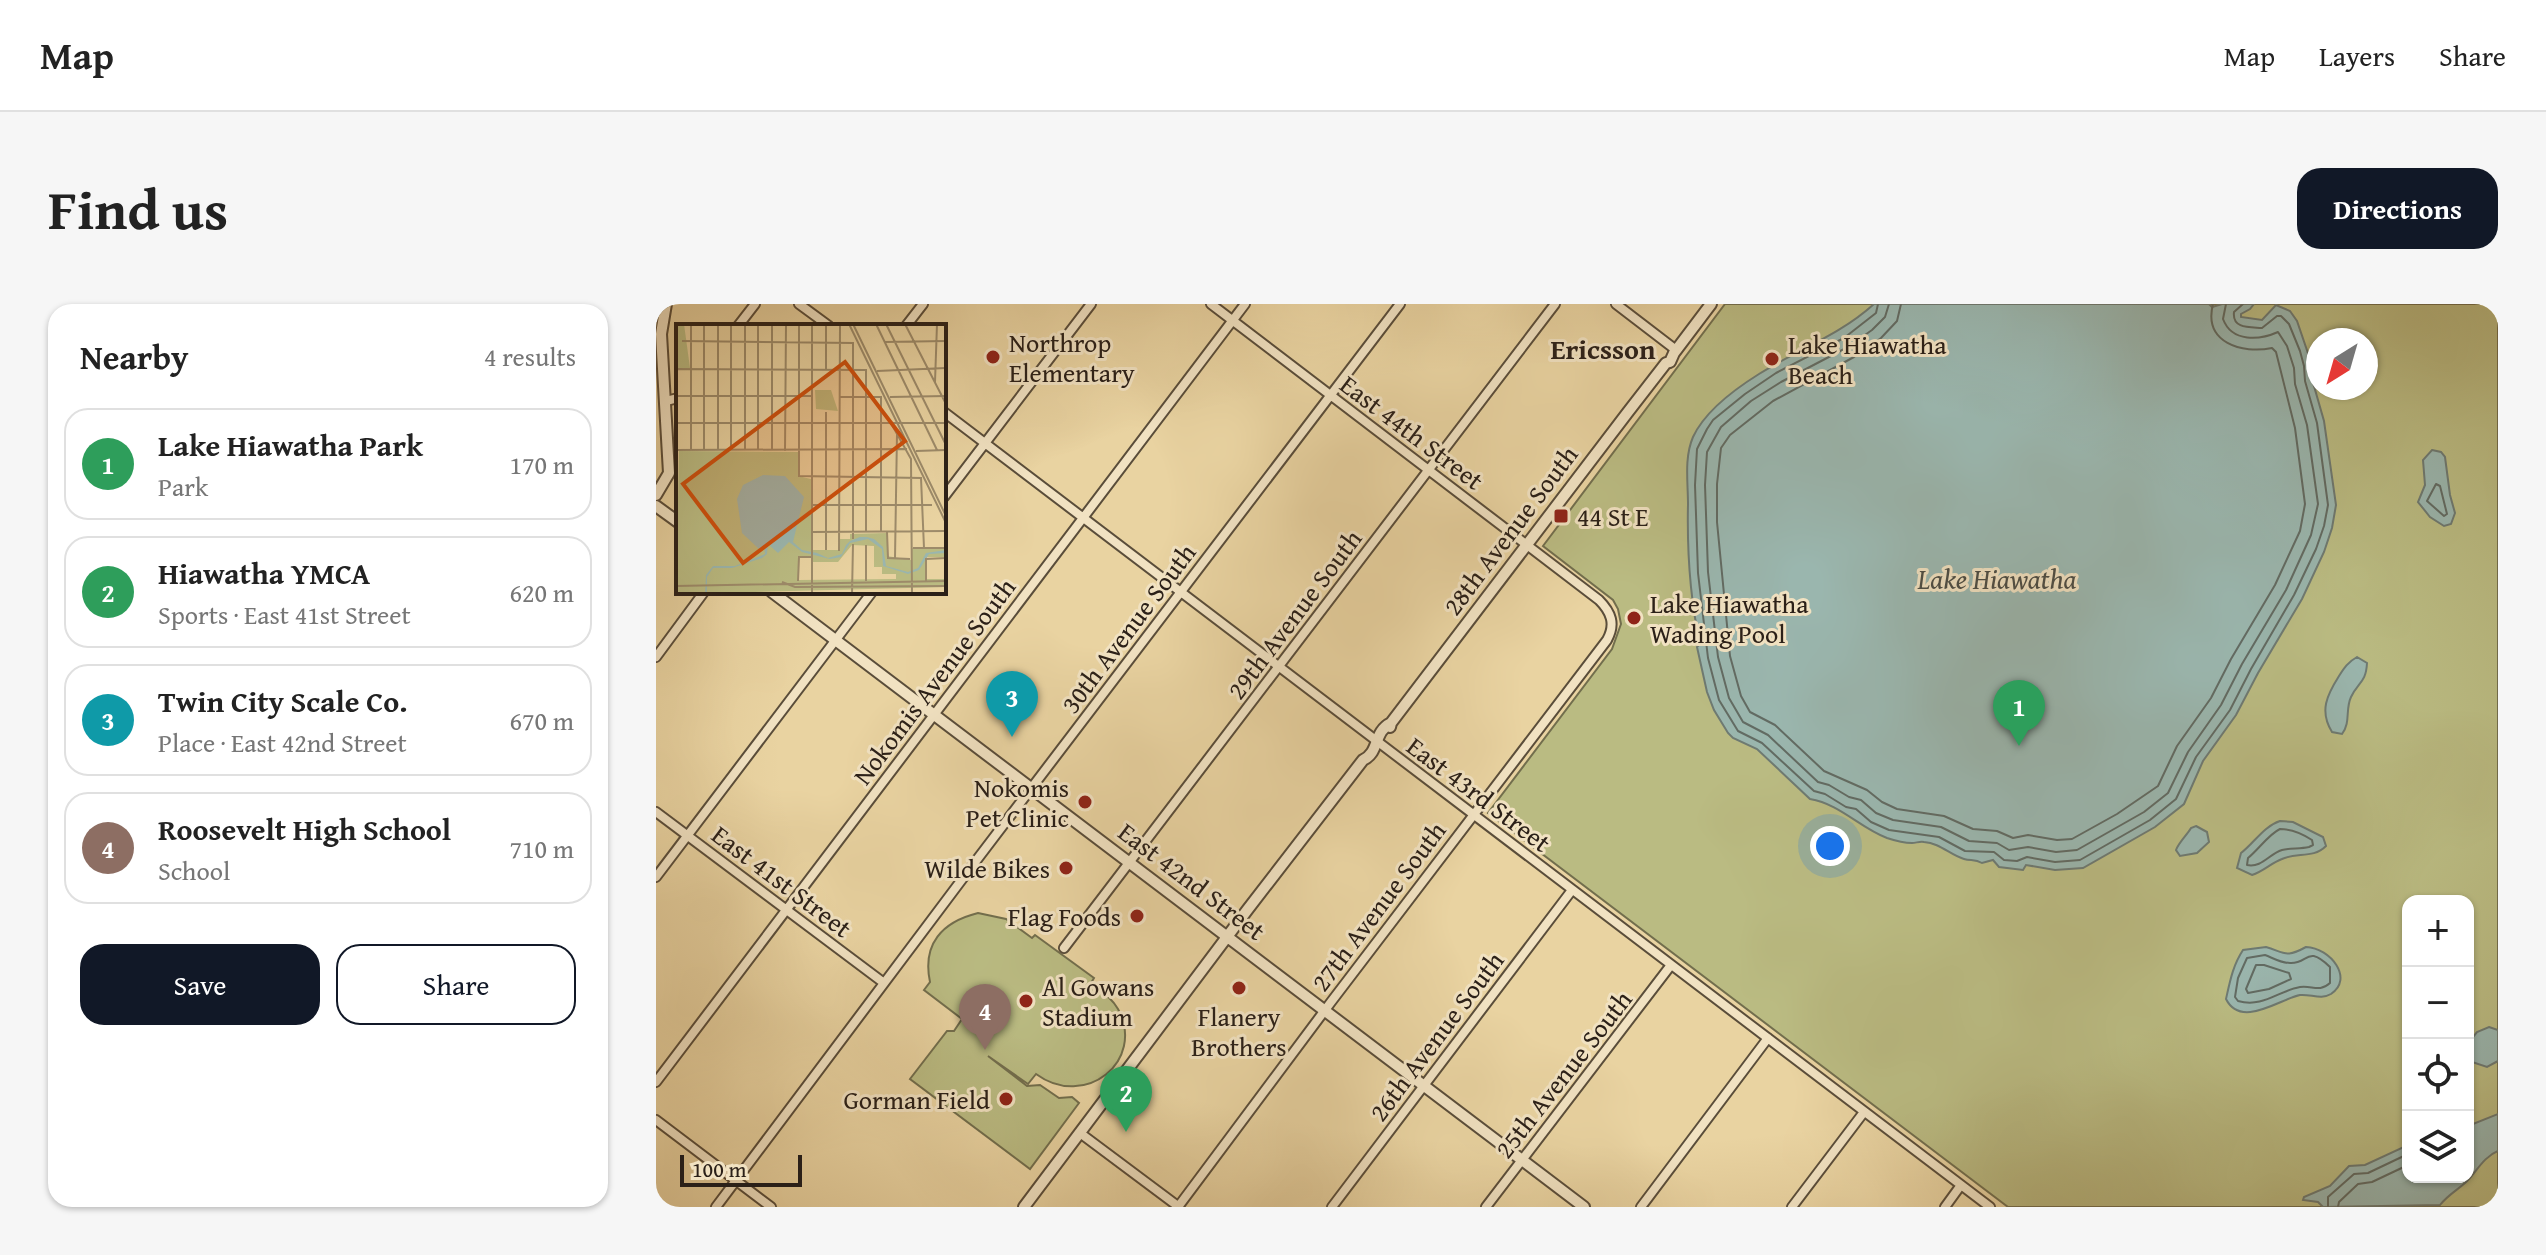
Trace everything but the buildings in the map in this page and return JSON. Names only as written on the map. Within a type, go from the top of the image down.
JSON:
[{"type":"street","points":[[656,495],[669,473],[661,334],[666,304]]},
{"type":"street","points":[[740,324],[755,304]]},
{"type":"street","points":[[799,304],[826,324]]},
{"type":"street","points":[[908,324],[923,304]]},
{"type":"street","points":[[946,494],[1091,304]]},
{"type":"street","name":"East 44th Street","points":[[1211,304],[1607,608],[1612,618],[1611,630]]},
{"type":"street","name":"Nokomis Avenue South","points":[[656,1082],[1245,304]]},
{"type":"street","name":"30th Avenue South","points":[[716,1207],[1400,304]]},
{"type":"street","name":"29th Avenue South","points":[[1064,948],[1555,304]]},
{"type":"street","points":[[1616,304],[1675,351]]},
{"type":"street","name":"28th Avenue South","points":[[1024,1207],[1363,760],[1368,748],[1385,736],[1391,723],[1666,363],[1669,355],[1711,304]]},
{"type":"street","points":[[666,401],[676,398]]},
{"type":"street","name":"East 43rd Street","points":[[946,413],[1990,1207]]},
{"type":"street","points":[[656,506],[676,521]]},
{"type":"street","points":[[656,657],[703,594]]},
{"type":"street","name":"East 42nd Street","points":[[775,594],[1584,1207]]},
{"type":"street","points":[[656,877],[870,594]]},
{"type":"street","name":"27th Avenue South","points":[[1178,1207],[1607,640],[1611,630]]},
{"type":"street","name":"East 41st Street","points":[[656,812],[884,983]]},
{"type":"street","name":"26th Avenue South","points":[[1332,1207],[1572,890]]},
{"type":"street","name":"25th Avenue South","points":[[1486,1207],[1671,965]]},
{"type":"street","points":[[1641,1207],[1768,1038]]},
{"type":"street","points":[[1792,1207],[1864,1112]]},
{"type":"street","points":[[656,1120],[771,1207]]},
{"type":"street","points":[[1080,1133],[1178,1207]]},
{"type":"street","points":[[1945,1207],[1961,1185]]},
{"type":"green space","points":[[1725,304],[2498,304],[2498,1207],[2008,1207],[1488,813],[1612,649],[1621,624],[1613,600],[1543,546]]},
{"type":"green space","name":"Al Gowans Stadium","points":[[978,913],[1006,919],[1032,938],[1035,935],[1094,978],[1091,983],[1116,1005],[1125,1028],[1124,1046],[1117,1062],[1106,1074],[1091,1083],[1073,1086],[1055,1084],[1036,1074],[1028,1084],[988,1056],[1027,1086],[1040,1085],[1059,1098],[1072,1097],[1079,1103],[1030,1169],[910,1079],[947,1031],[954,1031],[962,1019],[924,990],[930,982],[928,968],[932,946],[954,922]]},
{"type":"water","name":"Lake Hiawatha","points":[[1874,304],[2209,304],[2212,307],[2254,304],[2241,317],[2262,320],[2276,305],[2290,311],[2297,321],[2306,347],[2306,400],[2318,400],[2324,421],[2336,505],[2324,552],[2302,599],[2236,715],[2203,761],[2184,804],[2155,827],[2083,868],[2055,870],[2026,865],[2023,870],[1999,867],[1993,860],[1982,863],[1966,860],[1930,843],[1903,842],[1877,834],[1831,806],[1810,799],[1757,749],[1733,738],[1714,710],[1697,647],[1700,644],[1689,557],[1687,470],[1693,437],[1713,410],[1740,387],[1861,315]]},
{"type":"water","points":[[2432,450],[2441,452],[2445,457],[2455,513],[2451,524],[2444,526],[2430,517],[2418,502],[2425,485],[2423,460]]},
{"type":"water","points":[[2357,657],[2367,663],[2365,675],[2351,697],[2345,729],[2342,734],[2332,732],[2325,710],[2328,697],[2345,668]]},
{"type":"water","points":[[2280,821],[2293,822],[2323,837],[2326,846],[2316,853],[2282,859],[2252,875],[2237,868],[2241,853],[2264,831]]},
{"type":"water","points":[[2196,826],[2207,832],[2209,842],[2197,853],[2180,856],[2177,847]]},
{"type":"water","points":[[2266,947],[2286,953],[2306,947],[2324,953],[2340,973],[2338,988],[2327,996],[2300,995],[2251,1012],[2233,1008],[2226,999],[2232,973],[2243,950]]},
{"type":"water","points":[[2489,1027],[2498,1030],[2498,1061],[2487,1067],[2474,1063],[2474,1036]]},
{"type":"water","points":[[2498,1114],[2498,1151],[2474,1173],[2474,1124]]},
{"type":"water","points":[[2402,1148],[2402,1183],[2465,1183],[2440,1205],[2323,1207],[2318,1202],[2303,1200],[2330,1186],[2349,1166],[2365,1165]]},
{"type":"place","name":"Northrop Elementary","points":[[993,357]]},
{"type":"place","name":"Lake Hiawatha Beach","points":[[1772,359]]},
{"type":"place","name":"44 St E","points":[[1561,516]]},
{"type":"place","name":"Lake Hiawatha Wading Pool","points":[[1634,618]]},
{"type":"place","name":"Twin City Scale Co.","points":[[1012,737]]},
{"type":"place","name":"Lake Hiawatha Park","points":[[2019,746]]},
{"type":"place","name":"Nokomis Pet Clinic","points":[[1085,802]]},
{"type":"place","name":"Wilde Bikes","points":[[1066,868]]},
{"type":"place","name":"Flag Foods","points":[[1137,916]]},
{"type":"place","name":"Flanery Brothers","points":[[1239,988]]},
{"type":"place","name":"Al Gowans Stadium","points":[[1026,1001]]},
{"type":"place","name":"Roosevelt High School","points":[[985,1050]]},
{"type":"place","name":"Gorman Field","points":[[1006,1099]]},
{"type":"place","name":"Hiawatha YMCA","points":[[1126,1132]]},
{"type":"district","name":"Ericsson","points":[[1603,348]]}]
